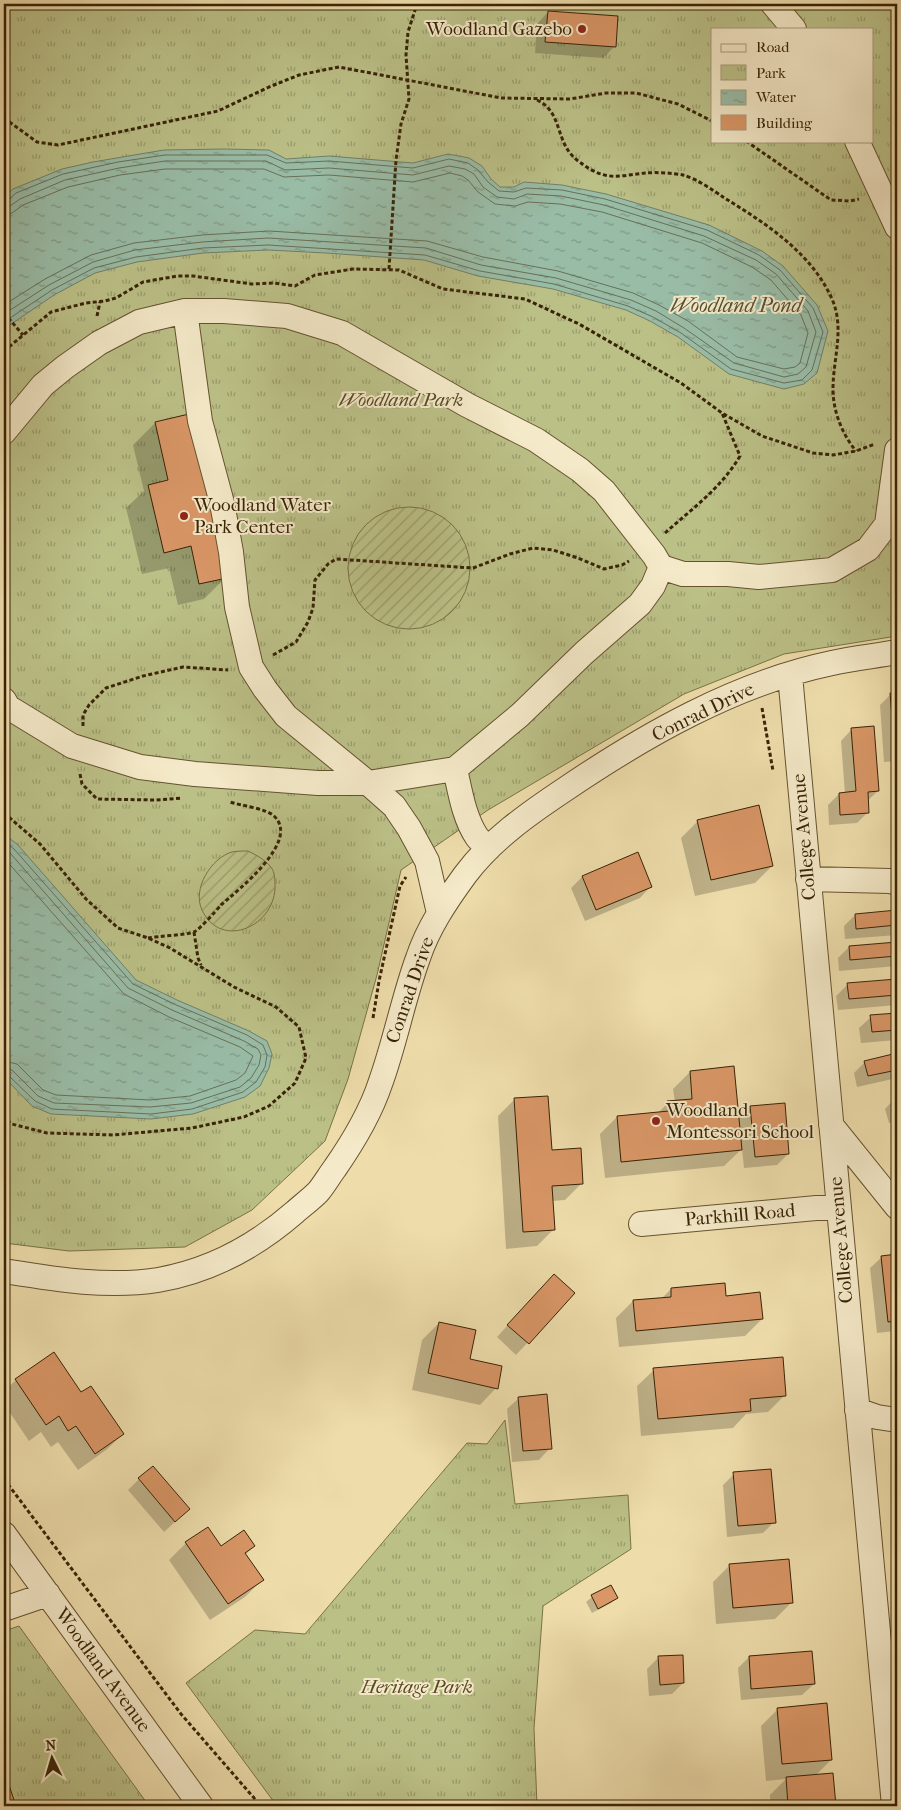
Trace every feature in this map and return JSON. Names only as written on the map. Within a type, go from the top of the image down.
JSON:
[{"type":"street","points":[[857,142],[897,228]]},
{"type":"street","points":[[185,311],[200,421],[222,503],[231,552],[237,607],[251,666],[265,689],[286,716],[394,806],[409,828],[427,861],[439,912]]},
{"type":"street","points":[[4,432],[44,385],[65,367],[99,343],[139,322],[185,311],[224,311],[287,316],[342,333],[467,405],[536,440],[580,470],[604,491],[654,558],[682,574],[728,574],[759,577],[832,570],[868,549],[888,524],[888,446]]},
{"type":"street","points":[[4,700],[8,707],[72,746],[140,767],[195,774],[318,782],[368,783],[455,769],[520,715],[584,653],[640,604],[652,586],[654,558]]},
{"type":"street","name":"Conrad Drive","points":[[4,1271],[55,1280],[114,1283],[157,1280],[195,1271],[231,1257],[274,1230],[318,1192],[354,1140],[380,1086],[418,956],[439,912],[467,872],[488,848],[531,812],[589,773],[669,727],[726,698],[790,674],[831,663],[897,652]]},
{"type":"street","name":"College Avenue","points":[[790,674],[894,1806]]},
{"type":"street","points":[[455,769],[465,810],[477,838],[488,848]]},
{"type":"street","points":[[808,879],[897,882]]},
{"type":"street","points":[[831,1125],[897,1207]]},
{"type":"street","name":"Parkhill Road","points":[[641,1224],[838,1206]]},
{"type":"street","points":[[857,1410],[878,1417],[897,1420]]},
{"type":"street","name":"Woodland Avenue","points":[[4,1534],[201,1806]]},
{"type":"street","points":[[4,1610],[48,1594]]},
{"type":"path","points":[[389,269],[396,160],[401,124],[408,99],[406,55],[408,32],[417,4]]},
{"type":"path","points":[[4,118],[37,142],[58,145],[218,111],[269,86],[307,73],[339,67],[502,98],[570,99],[606,93],[636,93],[678,104],[711,120]]},
{"type":"path","points":[[534,99],[545,104],[551,110],[567,150],[579,162],[601,174],[624,176],[647,173],[684,175],[770,226],[811,266],[833,300],[840,329],[833,387],[834,401],[844,433],[856,451]]},
{"type":"path","points":[[4,118],[4,130]]},
{"type":"path","points":[[747,142],[831,200],[850,201],[882,194]]},
{"type":"path","points":[[4,351],[52,312],[86,303],[116,298],[143,282],[169,277],[193,276],[252,284],[274,283],[295,286],[315,276],[353,269],[399,270],[443,289],[525,300],[579,324],[681,383],[722,413],[762,436],[813,453],[833,456],[888,446]]},
{"type":"path","points":[[4,313],[22,335]]},
{"type":"path","points":[[184,798],[156,800],[97,799],[82,784],[78,763],[83,715],[89,705],[106,688],[143,676],[183,667],[239,670],[251,666],[296,642],[308,622],[313,608],[315,580],[328,564],[336,559],[473,568],[532,548],[553,550],[604,569],[654,558],[697,505],[724,478],[740,456],[722,413]]},
{"type":"path","points":[[750,688],[764,711],[774,776]]},
{"type":"path","points":[[148,938],[194,932],[274,854],[279,841],[281,827],[274,815],[228,802]]},
{"type":"path","points":[[4,813],[40,844],[86,899],[118,928],[170,948],[234,987],[276,1007],[299,1027],[306,1058],[295,1083],[269,1106],[244,1117],[192,1128],[112,1135],[47,1133],[12,1124],[4,1118]]},
{"type":"path","points":[[194,932],[201,966]]},
{"type":"path","points":[[4,1479],[181,1714],[261,1806]]},
{"type":"green space","name":"Woodland Park","points":[[4,4],[897,4],[897,636],[784,654],[684,694],[488,810],[401,870],[377,975],[348,1079],[325,1141],[252,1210],[185,1247],[69,1251],[4,1243]]},
{"type":"green space","points":[[409,507],[432,512],[452,525],[465,545],[470,568],[465,591],[452,611],[432,624],[409,629],[386,624],[366,611],[353,591],[348,568],[353,545],[366,525],[386,512]]},
{"type":"green space","points":[[238,851],[248,851],[263,859],[272,870],[275,881],[273,899],[267,912],[258,921],[246,928],[234,931],[222,929],[211,922],[202,910],[200,893],[205,875],[224,855]]},
{"type":"green space","name":"Heritage Park","points":[[505,1420],[515,1504],[628,1495],[631,1549],[543,1606],[534,1728],[537,1806],[277,1806],[186,1683],[255,1630],[305,1634],[467,1443],[487,1444]]},
{"type":"green space","points":[[19,1626],[149,1806],[4,1806],[4,1631]]},
{"type":"water","name":"Woodland Pond","points":[[164,150],[269,150],[286,159],[329,156],[413,163],[448,154],[469,158],[482,166],[491,179],[500,187],[514,187],[524,182],[562,185],[606,194],[709,225],[762,251],[783,266],[817,305],[828,331],[817,373],[804,384],[784,389],[729,374],[678,337],[626,310],[553,289],[478,276],[424,260],[326,253],[268,250],[203,253],[137,262],[95,273],[54,295],[4,329],[4,197],[13,189],[62,169],[93,162]]},
{"type":"water","points":[[4,834],[18,845],[136,980],[267,1041],[272,1054],[269,1068],[260,1086],[245,1097],[193,1114],[151,1119],[51,1114],[32,1106],[4,1077]]},
{"type":"building","name":"Woodland Gazebo","points":[[548,11],[618,16],[616,47],[545,42]]},
{"type":"building","name":"Woodland Water Park Center","points":[[189,414],[227,578],[199,584],[191,546],[164,553],[148,485],[168,480],[155,422]]},
{"type":"building","points":[[897,692],[897,751],[895,751],[890,693]]},
{"type":"building","points":[[874,726],[879,791],[868,792],[869,813],[840,815],[839,793],[856,791],[851,728]]},
{"type":"building","points":[[759,805],[773,866],[711,880],[697,820]]},
{"type":"building","points":[[638,852],[652,887],[596,910],[582,876]]},
{"type":"building","points":[[897,910],[897,925],[856,929],[855,914]]},
{"type":"building","points":[[897,942],[897,956],[850,960],[849,946]]},
{"type":"building","points":[[897,979],[897,995],[849,999],[847,983]]},
{"type":"building","points":[[897,1013],[897,1030],[872,1032],[870,1015]]},
{"type":"building","points":[[897,1053],[897,1070],[868,1076],[864,1061]]},
{"type":"building","points":[[734,1066],[742,1150],[621,1162],[617,1116],[669,1111],[667,1101],[692,1099],[690,1071]]},
{"type":"building","points":[[548,1096],[552,1150],[581,1148],[583,1184],[552,1186],[555,1230],[523,1232],[514,1098]]},
{"type":"building","points":[[785,1103],[789,1154],[755,1157],[750,1106]]},
{"type":"building","points":[[897,1254],[897,1321],[888,1322],[881,1256]]},
{"type":"building","points":[[554,1274],[575,1293],[529,1344],[507,1325]]},
{"type":"building","points":[[725,1283],[726,1296],[760,1292],[763,1319],[636,1331],[633,1300],[671,1297],[671,1288]]},
{"type":"building","points":[[439,1322],[476,1330],[470,1359],[502,1366],[498,1389],[428,1373]]},
{"type":"building","points":[[54,1352],[81,1392],[91,1386],[124,1434],[95,1454],[76,1426],[68,1431],[59,1416],[46,1425],[15,1379]]},
{"type":"building","points":[[783,1357],[786,1396],[750,1399],[751,1411],[658,1419],[653,1368]]},
{"type":"building","points":[[547,1394],[552,1449],[523,1451],[518,1397]]},
{"type":"building","points":[[153,1466],[190,1509],[175,1522],[138,1478]]},
{"type":"building","points":[[771,1469],[776,1523],[738,1526],[733,1472]]},
{"type":"building","points":[[208,1527],[221,1546],[244,1530],[255,1546],[245,1553],[264,1580],[228,1604],[185,1542]]},
{"type":"building","points":[[789,1559],[793,1603],[733,1608],[729,1564]]},
{"type":"building","points":[[611,1585],[618,1598],[598,1609],[591,1595]]},
{"type":"building","points":[[812,1651],[815,1684],[751,1689],[749,1656]]},
{"type":"building","points":[[683,1655],[684,1683],[660,1685],[658,1656]]},
{"type":"building","points":[[827,1703],[832,1760],[782,1764],[777,1708]]},
{"type":"building","points":[[4,1770],[16,1806],[4,1806]]},
{"type":"building","points":[[833,1773],[836,1806],[788,1806],[786,1777]]},
{"type":"place","name":"Woodland Gazebo","points":[[582,29]]},
{"type":"place","name":"Woodland Water Park Center","points":[[184,516]]},
{"type":"place","name":"Woodland Montessori School","points":[[656,1121]]}]
